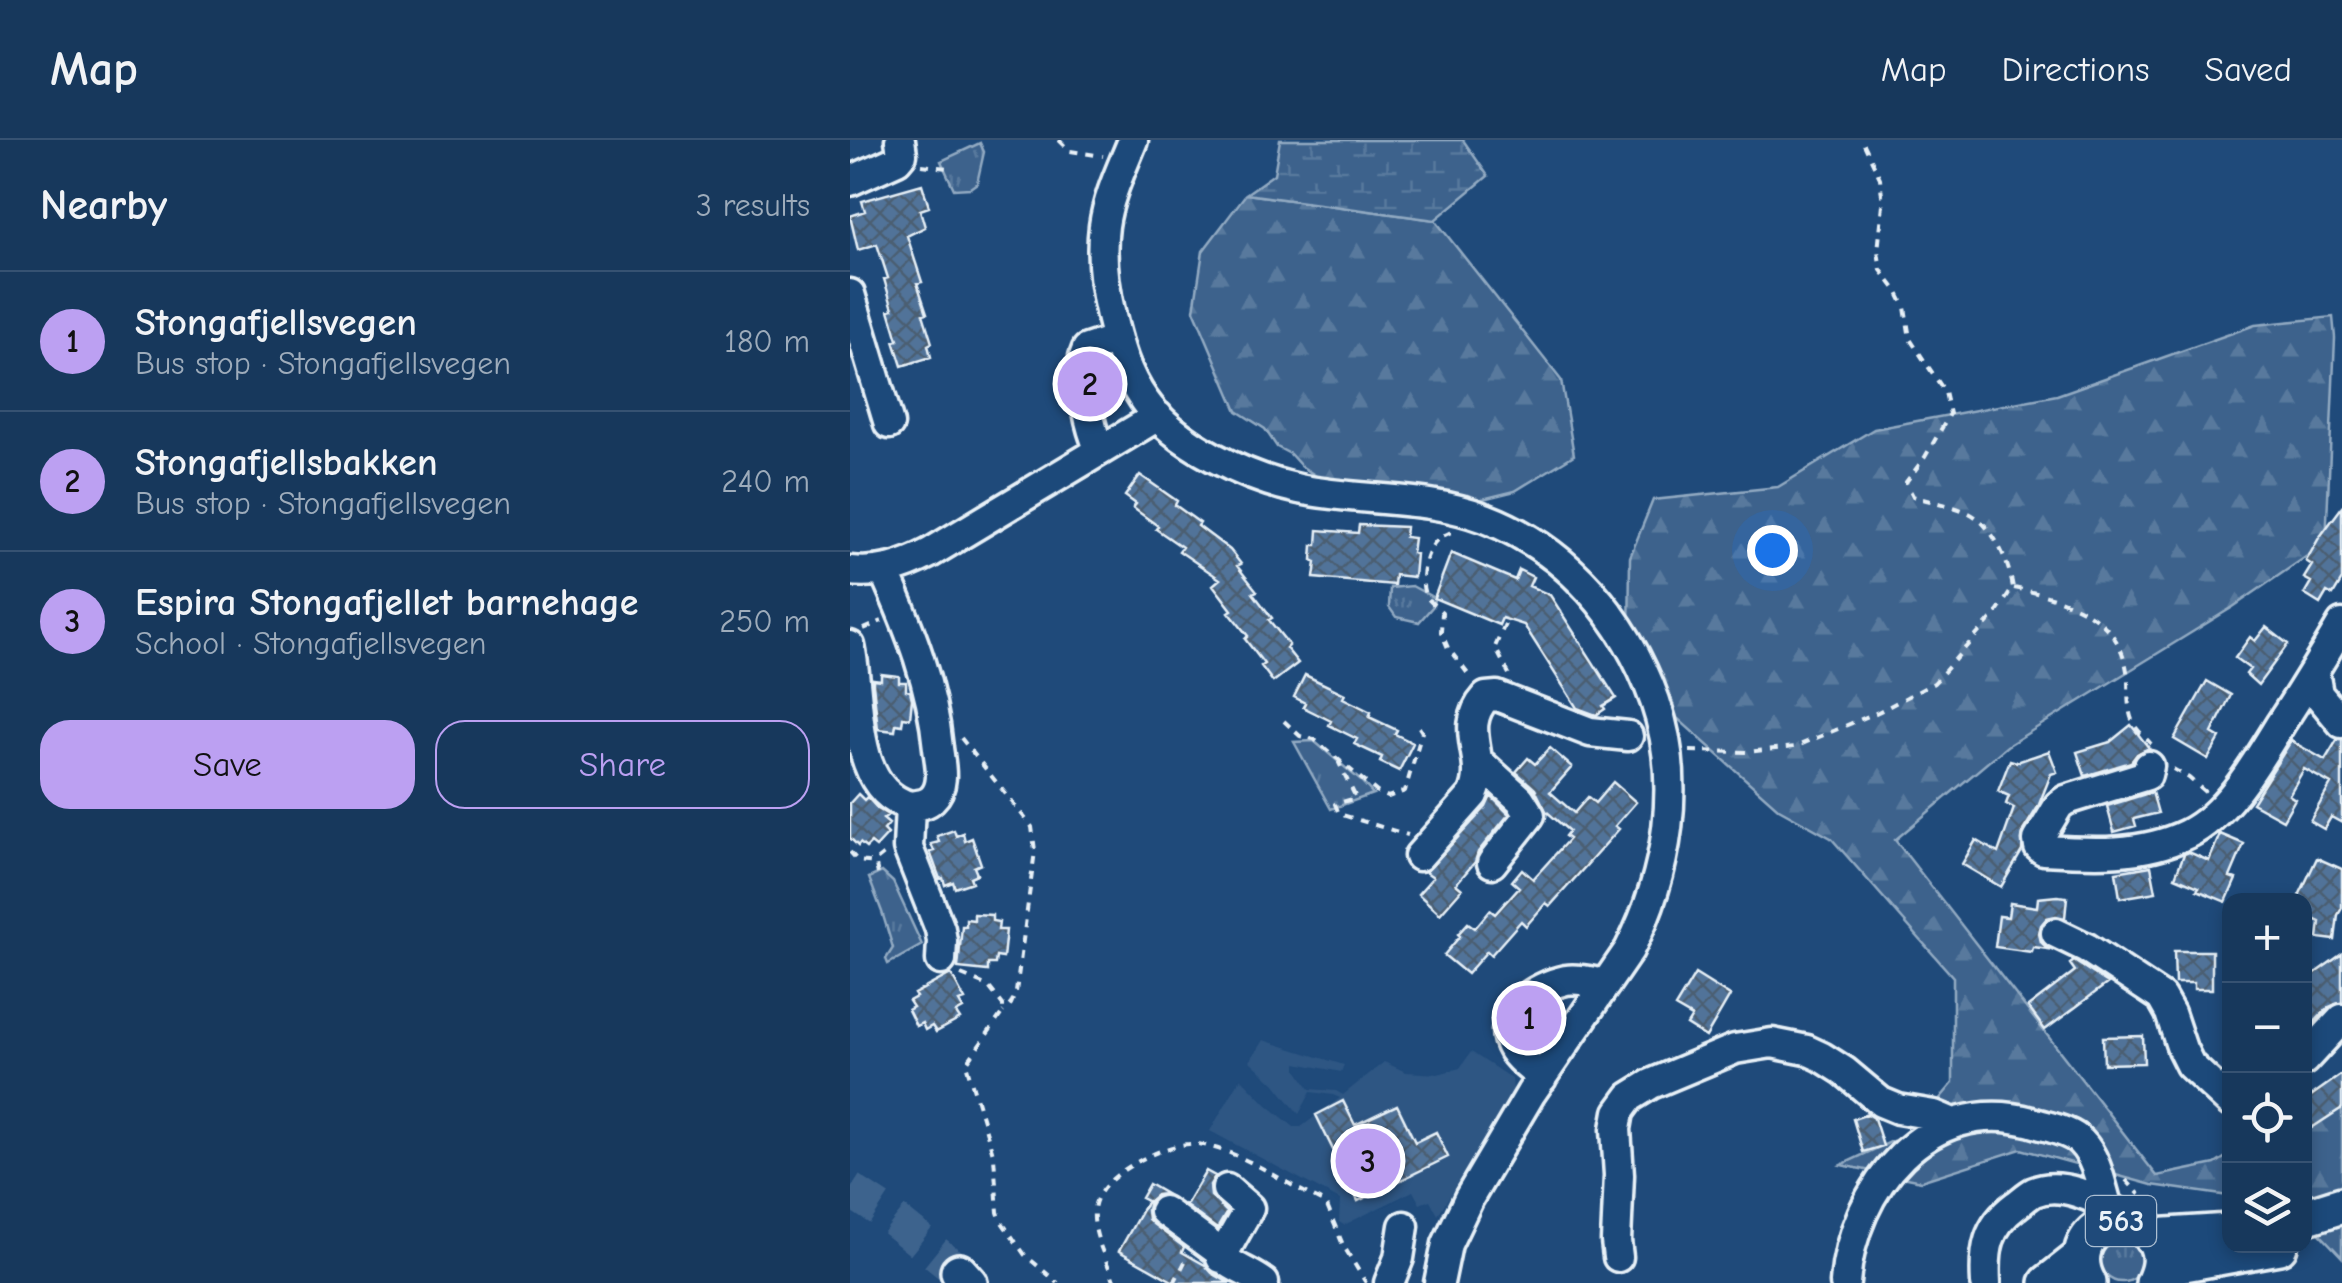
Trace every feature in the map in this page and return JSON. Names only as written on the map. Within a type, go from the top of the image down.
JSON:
[{"type":"main road","points":[[2312,1214],[2342,1205]]},
{"type":"main road","points":[[2312,1237],[2342,1228]]},
{"type":"main road","name":"563","points":[[2048,1283],[2115,1236],[2222,1232]]},
{"type":"main road","name":"563","points":[[2115,1236],[2184,1263],[2240,1253]]},
{"type":"street","points":[[850,180],[898,160],[902,154],[900,140]]},
{"type":"street","points":[[1133,140],[1104,222],[1105,288],[1116,339],[1134,384],[1158,416],[1214,457],[1272,482],[1332,494],[1412,500],[1457,509],[1511,529],[1554,555],[1577,574],[1627,641],[1662,721],[1670,797],[1660,863],[1640,928],[1542,1078],[1456,1222],[1446,1244],[1439,1283]]},
{"type":"street","points":[[850,294],[889,424]]},
{"type":"street","points":[[1100,451],[1086,412],[1084,357],[1087,349],[1116,339]]},
{"type":"street","points":[[850,571],[884,571],[930,554],[1158,416]]},
{"type":"street","points":[[857,638],[853,730],[860,764],[872,784],[898,803],[928,803],[941,781],[934,716],[912,633],[884,571]]},
{"type":"street","points":[[2160,763],[2147,775],[2081,795],[2059,806],[2038,840],[2038,847],[2093,853],[2145,848],[2199,827],[2244,783],[2342,624]]},
{"type":"street","points":[[2314,671],[2318,694],[2342,723]]},
{"type":"street","points":[[1426,849],[1477,786],[1478,762],[1472,729],[1475,713],[1486,697],[1497,696],[1590,732],[1628,736]]},
{"type":"street","points":[[1478,762],[1520,798],[1530,815],[1492,864]]},
{"type":"street","points":[[910,806],[908,848],[940,929],[941,960]]},
{"type":"street","points":[[2056,933],[2087,948],[2161,996],[2190,1065],[2222,1095]]},
{"type":"street","points":[[1542,1078],[1511,1047],[1510,1016],[1521,1001],[1568,979],[1606,984]]},
{"type":"street","points":[[2312,1051],[2342,1019]]},
{"type":"street","points":[[1618,1257],[1619,1112],[1630,1097],[1651,1084],[1734,1049],[1772,1042],[1806,1050],[1844,1071],[1881,1102],[1953,1123]]},
{"type":"street","points":[[1845,1283],[1854,1231],[1884,1174],[1910,1148],[1953,1123],[1972,1119],[2006,1118],[2047,1128],[2065,1142],[2115,1236]]},
{"type":"street","points":[[1221,1258],[1249,1208],[1227,1189]]},
{"type":"street","points":[[1986,1283],[1984,1263],[1991,1233],[2011,1210],[2036,1201],[2061,1204],[2115,1236]]},
{"type":"street","points":[[1164,1211],[1199,1235],[1221,1258],[1264,1283]]},
{"type":"street","points":[[1389,1283],[1399,1258],[1404,1226]]},
{"type":"path","points":[[1059,140],[1070,151],[1112,160]]},
{"type":"path","points":[[1668,753],[1795,747],[1878,712],[1934,683],[1998,611],[2013,588],[2010,565],[1993,536],[1971,513],[1913,496],[1906,482],[1950,414],[1945,392],[1910,339],[1905,307],[1881,270],[1878,251],[1884,204],[1880,178],[1862,140]]},
{"type":"path","points":[[918,164],[948,168]]},
{"type":"path","points":[[1451,532],[1436,540],[1430,549],[1424,589],[1426,598],[1442,612],[1441,632],[1448,648],[1486,697]]},
{"type":"path","points":[[2013,588],[2057,597],[2095,617],[2114,637],[2127,668],[2134,724],[2160,763],[2189,778],[2221,806]]},
{"type":"path","points":[[857,638],[892,617]]},
{"type":"path","points":[[1504,624],[1495,646],[1526,708]]},
{"type":"path","points":[[934,716],[958,734],[1032,827],[1035,837],[1016,992],[1012,1004],[968,1060],[968,1071],[994,1157],[1001,1221],[1025,1255],[1058,1283]]},
{"type":"path","points":[[1284,721],[1300,736],[1314,739],[1388,797],[1405,792],[1422,732],[1415,721]]},
{"type":"path","points":[[1342,761],[1339,764],[1356,798],[1336,804],[1339,814],[1426,849]]},
{"type":"path","points":[[850,852],[858,861],[876,863]]},
{"type":"path","points":[[941,960],[963,976],[988,986],[1002,1000],[1003,1012]]},
{"type":"path","points":[[2115,1236],[2116,1170]]},
{"type":"path","points":[[1174,1283],[1199,1235]]},
{"type":"shaded area","points":[[1263,1040],[1344,1065],[1341,1072],[1297,1063],[1297,1070],[1310,1089],[1343,1095],[1384,1062],[1406,1072],[1438,1074],[1460,1068],[1471,1052],[1512,1079],[1513,1090],[1438,1215],[1430,1200],[1420,1204],[1413,1191],[1344,1225],[1339,1222],[1340,1200],[1210,1131],[1241,1078],[1294,1127],[1301,1127],[1340,1098],[1311,1092],[1299,1114],[1250,1061]]},
{"type":"green space","points":[[1280,140],[1463,140],[1488,176],[1435,220],[1246,194],[1274,174]]},
{"type":"green space","points":[[980,143],[984,152],[977,183],[970,188],[954,189],[941,161]]},
{"type":"green space","points":[[1246,194],[1435,220],[1561,380],[1574,455],[1515,491],[1442,509],[1327,483],[1277,447],[1265,429],[1237,411],[1194,310],[1203,251]]},
{"type":"green space","points":[[2333,317],[2326,543],[2233,607],[2007,746],[1895,840],[2157,1176],[2222,1160],[2222,1195],[2152,1185],[2021,1149],[1921,1181],[1841,1165],[1912,1132],[1953,1083],[1953,977],[1831,838],[1779,809],[1677,718],[1629,645],[1630,557],[1653,500],[1778,487],[1874,429],[2057,395],[2255,325]]},
{"type":"green space","points":[[1412,586],[1434,598],[1433,606],[1419,622],[1396,617],[1389,607],[1390,588]]},
{"type":"green space","points":[[1314,741],[1373,794],[1331,809],[1294,742]]},
{"type":"green space","points":[[882,872],[893,882],[922,945],[888,964],[886,959],[893,948],[869,878]]},
{"type":"green space","points":[[2342,1082],[2342,1257],[2312,1225],[2312,1101]]},
{"type":"green space","points":[[2122,1238],[2138,1244],[2144,1260],[2138,1276],[2122,1282],[2106,1276],[2100,1260],[2106,1244]]},
{"type":"building","points":[[922,184],[929,207],[920,210],[925,227],[907,236],[922,282],[917,283],[927,313],[923,314],[932,343],[928,345],[931,357],[902,366],[884,279],[888,278],[877,244],[858,250],[850,216],[865,211],[862,201]]},
{"type":"building","points":[[1140,475],[1177,501],[1175,505],[1200,523],[1198,526],[1230,550],[1241,564],[1237,566],[1257,591],[1253,593],[1298,663],[1273,682],[1245,639],[1248,636],[1229,612],[1232,610],[1213,585],[1220,579],[1179,551],[1182,547],[1156,529],[1158,526],[1133,508],[1136,504],[1125,496]]},
{"type":"building","points":[[2342,507],[2342,580],[2333,595],[2327,592],[2320,604],[2304,594],[2311,582],[2304,578],[2312,565],[2306,561]]},
{"type":"building","points":[[1359,525],[1406,527],[1405,537],[1414,538],[1414,577],[1395,575],[1394,585],[1314,578],[1313,545],[1317,545],[1318,530],[1358,533]]},
{"type":"building","points":[[1451,553],[1515,580],[1519,570],[1533,577],[1529,586],[1550,595],[1616,698],[1596,715],[1577,708],[1524,625],[1502,618],[1499,625],[1434,598]]},
{"type":"building","points":[[2266,627],[2288,644],[2258,685],[2246,674],[2250,669],[2235,658],[2250,637],[2255,641]]},
{"type":"building","points":[[881,674],[899,676],[899,682],[906,682],[912,699],[910,718],[903,717],[902,725],[896,724],[895,731],[878,729],[873,679],[881,680]]},
{"type":"building","points":[[1305,675],[1345,694],[1343,698],[1371,712],[1369,717],[1397,730],[1395,734],[1413,743],[1399,771],[1380,762],[1382,757],[1354,744],[1357,739],[1329,725],[1331,721],[1303,707],[1305,703],[1294,697]]},
{"type":"building","points":[[2207,681],[2231,695],[2212,733],[2220,738],[2208,759],[2174,739]]},
{"type":"building","points":[[2131,725],[2149,748],[2131,762],[2085,776],[2077,752],[2110,742]]},
{"type":"building","points":[[2337,740],[2342,740],[2342,823],[2331,817],[2324,829],[2310,821],[2331,784],[2304,769],[2289,795],[2295,799],[2283,820],[2252,803],[2291,741],[2325,760]]},
{"type":"building","points":[[1550,748],[1572,767],[1550,792],[1574,813],[1588,797],[1595,803],[1613,782],[1636,802],[1615,826],[1619,829],[1550,906],[1546,903],[1526,926],[1521,921],[1491,955],[1487,951],[1467,974],[1444,955],[1458,934],[1468,923],[1475,928],[1490,910],[1495,914],[1519,887],[1512,881],[1522,869],[1533,879],[1569,839],[1565,836],[1569,831],[1546,811],[1535,789],[1516,772],[1528,758],[1535,764]]},
{"type":"building","points":[[2049,751],[2057,772],[2051,774],[2023,831],[2022,851],[2001,887],[1962,864],[1976,840],[1998,853],[2014,808],[2006,804],[2009,796],[1998,791],[2010,760],[2017,762]]},
{"type":"building","points":[[2152,792],[2158,813],[2134,819],[2136,826],[2114,832],[2107,806]]},
{"type":"building","points":[[858,794],[888,815],[883,819],[889,824],[884,830],[888,834],[876,847],[871,843],[866,848],[860,843],[858,846],[850,838],[850,803]]},
{"type":"building","points":[[1491,796],[1509,814],[1478,852],[1475,862],[1456,884],[1462,889],[1440,914],[1418,894],[1433,877],[1426,872],[1486,807]]},
{"type":"building","points":[[954,830],[956,836],[963,833],[965,841],[972,838],[981,864],[974,867],[977,874],[970,877],[972,882],[955,888],[953,882],[945,885],[940,879],[930,852],[934,851],[931,844],[939,842],[937,836]]},
{"type":"building","points":[[2220,834],[2244,844],[2230,877],[2236,879],[2230,893],[2222,893],[2222,900],[2175,877],[2184,854],[2189,852],[2209,861]]},
{"type":"building","points":[[2317,858],[2342,869],[2342,908],[2335,940],[2318,938],[2320,922],[2312,918],[2312,893],[2300,893]]},
{"type":"building","points":[[2151,866],[2156,892],[2120,898],[2116,872]]},
{"type":"building","points":[[2067,897],[2065,918],[2047,918],[2041,925],[2041,942],[2048,949],[2033,947],[2032,952],[1995,947],[1999,916],[2008,917],[2010,903],[2037,907],[2038,898]]},
{"type":"building","points":[[974,914],[992,915],[992,921],[999,922],[998,930],[1006,930],[1003,958],[996,957],[995,964],[988,964],[988,971],[958,968],[962,926],[966,926],[966,919],[974,920]]},
{"type":"building","points":[[2174,951],[2212,951],[2212,989],[2194,989],[2194,983],[2175,983]]},
{"type":"building","points":[[2342,954],[2342,1002],[2329,1007],[2312,1025],[2312,983],[2312,975]]},
{"type":"building","points":[[2074,961],[2108,983],[2045,1030],[2028,1007],[2075,971],[2070,964]]},
{"type":"building","points":[[951,974],[965,1000],[959,1002],[963,1009],[956,1013],[960,1019],[936,1032],[932,1026],[925,1030],[922,1023],[916,1026],[908,1010],[913,1007],[909,1001],[916,997],[914,994]]},
{"type":"building","points":[[1695,974],[1730,996],[1706,1037],[1687,1025],[1692,1017],[1675,1007]]},
{"type":"building","points":[[2143,1036],[2144,1063],[2104,1064],[2103,1037]]},
{"type":"building","points":[[2342,1074],[2342,1108],[2312,1128],[2312,1095]]},
{"type":"building","points":[[1343,1101],[1355,1125],[1397,1105],[1415,1142],[1436,1132],[1448,1157],[1358,1201],[1316,1115]]},
{"type":"building","points":[[1868,1114],[1874,1118],[1883,1146],[1863,1152],[1853,1119]]},
{"type":"building","points":[[1206,1171],[1215,1176],[1210,1185],[1211,1196],[1227,1212],[1217,1229],[1183,1204],[1186,1205]]},
{"type":"building","points":[[1149,1184],[1166,1194],[1149,1201],[1148,1219],[1184,1247],[1182,1252],[1229,1283],[1176,1283],[1119,1251],[1147,1201],[1141,1198]]},
{"type":"tunnel","points":[[850,1190],[959,1272]]},
{"type":"place","name":"Stongafjellsbakken","points":[[1090,384]]},
{"type":"place","name":"Stongafjellsvegen","points":[[1529,1018]]},
{"type":"place","name":"Espira Stongafjellet barnehage","points":[[1368,1161]]}]
